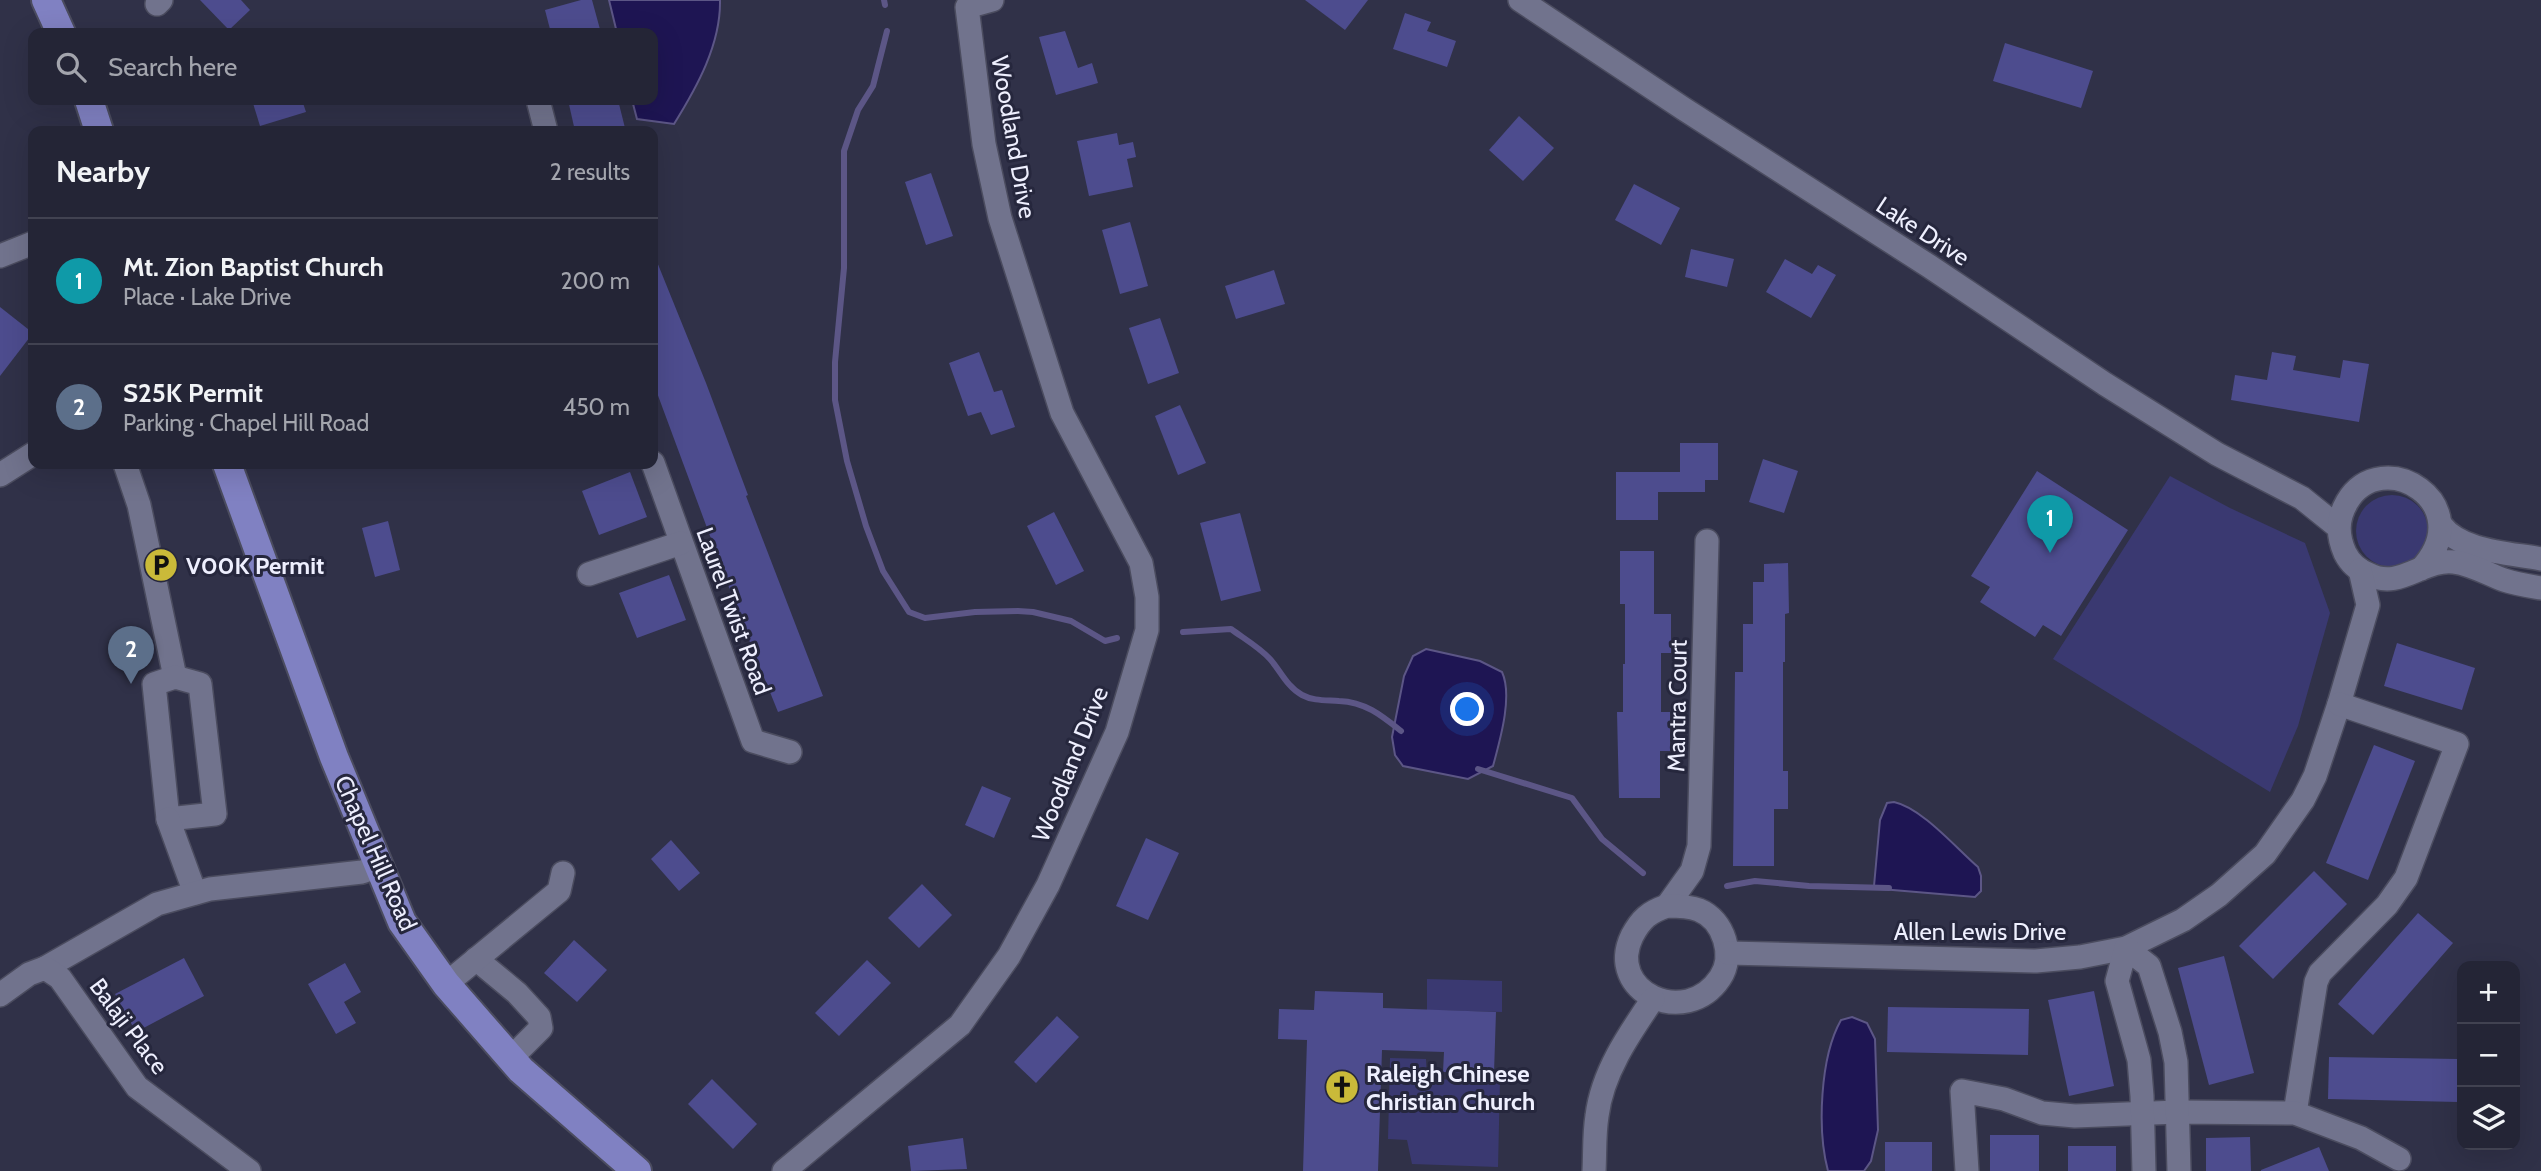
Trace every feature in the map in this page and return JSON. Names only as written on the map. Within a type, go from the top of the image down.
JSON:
[{"type":"main road","points":[[46,0],[59,28]]},
{"type":"main road","points":[[91,105],[97,126]]},
{"type":"main road","name":"Chapel Hill Road","points":[[229,469],[334,757],[402,922],[446,984],[521,1070],[637,1171]]},
{"type":"street","name":"Woodland Drive","points":[[784,1171],[960,1025],[1009,956],[1048,885],[1117,732],[1147,629],[1147,597],[1142,563],[1062,413],[1000,218],[984,144],[967,6],[992,0]]},
{"type":"street","name":"Lake Drive","points":[[1520,0],[1545,8],[2187,437],[2302,498],[2338,527]]},
{"type":"street","points":[[539,105],[545,126]]},
{"type":"street","points":[[0,256],[28,245]]},
{"type":"street","points":[[0,475],[28,457]]},
{"type":"street","points":[[127,469],[139,505],[175,677]]},
{"type":"street","name":"Laurel Twist Road","points":[[655,469],[753,741],[790,751]]},
{"type":"street","points":[[2541,559],[2449,536],[2427,494],[2413,484],[2396,478],[2379,479],[2363,485],[2350,496],[2338,527],[2341,544],[2348,559],[2375,578],[2399,578],[2441,560],[2459,562],[2509,581],[2541,588]]},
{"type":"street","points":[[2302,498],[2350,496]]},
{"type":"street","points":[[2421,569],[2432,557],[2439,542],[2441,525]]},
{"type":"street","name":"Mantra Court","points":[[1667,906],[1692,871],[1699,846],[1707,541]]},
{"type":"street","points":[[589,574],[681,543]]},
{"type":"street","name":"Allen Lewis Drive","points":[[1728,953],[2036,961],[2080,957],[2126,948],[2183,920],[2219,895],[2265,853],[2303,800],[2315,776],[2339,704],[2368,605],[2360,570]]},
{"type":"street","points":[[2368,605],[2399,578]]},
{"type":"street","points":[[168,819],[215,814],[200,684],[175,677],[155,684],[168,819],[195,893]]},
{"type":"street","points":[[2295,1113],[2316,982],[2320,973],[2379,913],[2406,878],[2457,744],[2339,704]]},
{"type":"street","points":[[0,995],[29,974],[46,968],[157,904],[195,893],[246,884],[362,872],[379,866]]},
{"type":"street","name":"Mantra Court","points":[[1692,871],[1700,911]]},
{"type":"street","points":[[446,984],[559,891],[563,873]]},
{"type":"street","points":[[1667,906],[1700,911],[1720,929],[1728,953],[1722,975],[1712,989],[1690,1001],[1675,1003],[1653,999],[1637,986],[1628,968],[1627,947],[1639,923],[1651,911],[1667,906]]},
{"type":"street","points":[[2144,1171],[2161,1113],[2176,1062],[2149,966],[2126,948],[2116,981],[2139,1060],[2161,1113],[2179,1171]]},
{"type":"street","points":[[476,959],[517,993],[539,1017],[541,1028],[511,1058]]},
{"type":"street","name":"Balaji Place","points":[[46,968],[60,978],[137,1087],[248,1171]]},
{"type":"street","points":[[1594,1171],[1597,1114],[1601,1095],[1620,1051],[1653,999]]},
{"type":"street","points":[[1967,1171],[1962,1091],[2004,1099],[2042,1112],[2075,1116],[2295,1113],[2361,1138],[2399,1159]]},
{"type":"shaded area","points":[[609,0],[720,0],[712,49],[699,80],[674,124],[637,119],[633,105],[658,105],[658,28],[616,28]]},
{"type":"shaded area","points":[[2170,476],[2305,543],[2330,613],[2298,726],[2270,792],[2053,659]]},
{"type":"shaded area","points":[[2392,495],[2412,501],[2422,511],[2428,531],[2422,551],[2412,561],[2392,567],[2372,561],[2362,551],[2356,531],[2362,511],[2372,501]]},
{"type":"shaded area","points":[[1426,649],[1480,661],[1502,672],[1506,705],[1493,766],[1468,779],[1403,766],[1395,755],[1392,737],[1404,676],[1413,656]]},
{"type":"shaded area","points":[[1894,802],[1927,820],[1978,867],[1981,891],[1975,897],[1881,889],[1874,886],[1880,820],[1887,803]]},
{"type":"shaded area","points":[[1427,979],[1502,981],[1502,1012],[1427,1010]]},
{"type":"shaded area","points":[[1852,1017],[1867,1023],[1875,1039],[1878,1130],[1871,1161],[1864,1171],[1828,1171],[1822,1135],[1825,1073],[1834,1035],[1841,1020]]},
{"type":"shaded area","points":[[1390,1058],[1426,1059],[1427,1079],[1500,1081],[1498,1167],[1412,1164],[1407,1140],[1388,1139]]},
{"type":"building","points":[[200,0],[241,0],[250,10],[231,28],[227,28]]},
{"type":"building","points":[[581,0],[592,0],[600,28],[550,28],[545,10]]},
{"type":"building","points":[[1305,0],[1368,0],[1345,30]]},
{"type":"building","points":[[1405,13],[1431,22],[1427,31],[1456,41],[1447,67],[1393,49]]},
{"type":"building","points":[[1065,31],[1078,68],[1092,63],[1098,83],[1056,95],[1039,37]]},
{"type":"building","points":[[2005,43],[2093,71],[2081,108],[1993,81]]},
{"type":"building","points":[[254,105],[304,105],[306,112],[260,126]]},
{"type":"building","points":[[569,105],[619,105],[624,126],[574,126]]},
{"type":"building","points":[[1519,116],[1554,148],[1523,181],[1489,150]]},
{"type":"building","points":[[1117,133],[1119,145],[1133,142],[1136,157],[1127,159],[1133,187],[1089,196],[1077,141]]},
{"type":"building","points":[[931,173],[953,236],[926,245],[905,182]]},
{"type":"building","points":[[1634,184],[1680,208],[1661,245],[1615,220]]},
{"type":"building","points":[[1130,222],[1148,286],[1120,294],[1102,230]]},
{"type":"building","points":[[1691,249],[1734,259],[1727,287],[1685,277]]},
{"type":"building","points":[[1785,259],[1812,274],[1818,265],[1836,275],[1811,318],[1766,292]]},
{"type":"building","points":[[658,264],[706,383],[823,696],[778,712],[658,396]]},
{"type":"building","points":[[1274,270],[1285,304],[1236,319],[1225,286]]},
{"type":"building","points":[[0,307],[28,329],[28,340],[0,376]]},
{"type":"building","points":[[1160,318],[1179,373],[1148,384],[1129,328]]},
{"type":"building","points":[[979,352],[994,392],[1002,390],[1015,427],[991,435],[981,412],[968,416],[949,363]]},
{"type":"building","points":[[2272,352],[2296,356],[2293,370],[2340,378],[2343,360],[2369,364],[2359,422],[2231,400],[2235,375],[2267,380]]},
{"type":"building","points":[[1180,405],[1206,463],[1178,475],[1155,416]]},
{"type":"building","points":[[1680,443],[1718,443],[1718,480],[1705,480],[1705,492],[1658,492],[1658,520],[1616,520],[1616,472],[1680,472]]},
{"type":"building","points":[[1763,459],[1798,471],[1784,513],[1749,502]]},
{"type":"building","points":[[2037,471],[2128,530],[2061,636],[2043,625],[2035,637],[1980,602],[1990,587],[1971,576]]},
{"type":"building","points":[[630,472],[647,517],[599,535],[582,491]]},
{"type":"building","points":[[1054,512],[1084,571],[1056,585],[1027,526]]},
{"type":"building","points":[[1240,513],[1261,591],[1221,601],[1200,523]]},
{"type":"building","points":[[388,521],[400,570],[375,577],[362,528]]},
{"type":"building","points":[[1620,551],[1654,551],[1654,614],[1671,614],[1671,653],[1661,653],[1661,712],[1670,712],[1670,751],[1660,751],[1660,798],[1619,798],[1617,712],[1623,712],[1625,664],[1625,604],[1620,604]]},
{"type":"building","points":[[1788,563],[1789,613],[1785,614],[1783,662],[1783,771],[1788,771],[1788,809],[1774,809],[1774,866],[1733,866],[1735,672],[1743,672],[1743,624],[1753,624],[1753,582],[1764,582],[1764,564]]},
{"type":"building","points":[[669,575],[686,620],[637,638],[619,593]]},
{"type":"building","points":[[2397,643],[2475,668],[2462,710],[2384,686]]},
{"type":"building","points":[[2374,745],[2415,761],[2368,880],[2326,863]]},
{"type":"building","points":[[982,786],[1011,798],[994,838],[965,825]]},
{"type":"building","points":[[1146,838],[1179,853],[1148,920],[1116,906]]},
{"type":"building","points":[[671,840],[700,873],[679,891],[651,859]]},
{"type":"building","points":[[2314,871],[2347,904],[2273,979],[2239,946]]},
{"type":"building","points":[[922,884],[952,915],[919,948],[888,918]]},
{"type":"building","points":[[2418,913],[2453,943],[2373,1035],[2338,1004]]},
{"type":"building","points":[[574,940],[607,970],[577,1002],[544,973]]},
{"type":"building","points":[[2224,956],[2254,1073],[2209,1085],[2178,968]]},
{"type":"building","points":[[184,958],[204,996],[136,1032],[115,994]]},
{"type":"building","points":[[867,960],[891,983],[839,1036],[815,1013]]},
{"type":"building","points":[[345,963],[361,992],[344,1002],[356,1023],[336,1034],[308,984]]},
{"type":"building","points":[[1315,991],[1383,993],[1383,1008],[1496,1012],[1494,1073],[1443,1072],[1444,1052],[1382,1050],[1378,1171],[1303,1171],[1307,1040],[1278,1039],[1279,1009],[1314,1010]]},
{"type":"building","points":[[2094,991],[2114,1086],[2069,1096],[2048,1000]]},
{"type":"building","points":[[1888,1007],[2029,1009],[2028,1055],[1887,1052]]},
{"type":"building","points":[[1057,1016],[1079,1037],[1036,1083],[1014,1062]]},
{"type":"building","points":[[2329,1057],[2457,1059],[2457,1102],[2328,1099]]},
{"type":"building","points":[[712,1079],[757,1124],[733,1149],[688,1104]]},
{"type":"building","points":[[1990,1135],[2039,1135],[2039,1171],[1990,1171]]},
{"type":"building","points":[[2250,1137],[2251,1171],[2206,1171],[2206,1138]]},
{"type":"building","points":[[963,1138],[967,1169],[911,1171],[908,1146]]},
{"type":"building","points":[[1885,1142],[1932,1142],[1932,1171],[1885,1171]]},
{"type":"building","points":[[2068,1146],[2116,1146],[2116,1171],[2068,1171]]},
{"type":"building","points":[[2319,1147],[2329,1171],[2261,1171],[2261,1170]]},
{"type":"waterway","points":[[884,0],[885,5]]},
{"type":"waterway","points":[[887,31],[873,86],[858,110],[844,151],[844,268],[835,362],[835,400],[847,461],[866,526],[883,571],[909,612],[925,618],[975,612],[1033,612],[1071,621],[1105,641],[1117,638]]},
{"type":"waterway","points":[[1183,632],[1231,629],[1266,655],[1297,692],[1315,699],[1348,702],[1365,707],[1401,731]]},
{"type":"waterway","points":[[1478,769],[1572,798],[1602,839],[1643,873]]},
{"type":"waterway","points":[[1727,886],[1755,881],[1809,886],[1889,888]]},
{"type":"place","name":"Mt. Zion Baptist Church","points":[[2050,553]]},
{"type":"place","name":"V00K Permit","points":[[161,565]]},
{"type":"place","name":"S25K Permit","points":[[131,684]]},
{"type":"place","name":"Raleigh Chinese Christian Church","points":[[1342,1087]]}]
